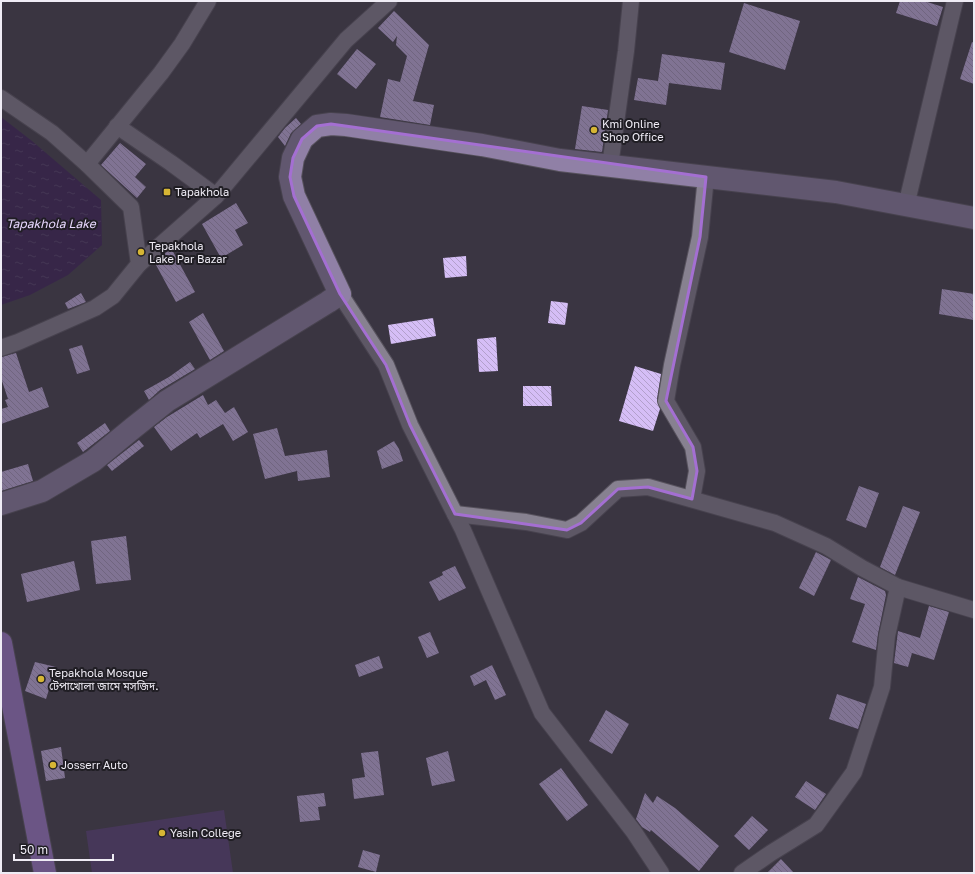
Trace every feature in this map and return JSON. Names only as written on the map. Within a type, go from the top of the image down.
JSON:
[{"type":"highway","points":[[1,643],[7,717],[29,873]]},
{"type":"highway","points":[[7,717],[45,873]]},
{"type":"main road","points":[[1,504],[42,491],[93,462],[132,428],[167,401],[340,294],[294,196],[290,177],[293,158],[302,139],[317,126],[331,124],[346,125],[482,144],[560,160],[836,192],[974,218]]},
{"type":"street","points":[[87,164],[182,44],[208,1]]},
{"type":"street","points":[[1,348],[95,308],[113,296],[138,264],[216,196],[346,40],[388,1]]},
{"type":"street","points":[[610,166],[632,1]]},
{"type":"street","points":[[906,206],[955,1]]},
{"type":"street","points":[[1,98],[52,133],[87,164],[131,207],[138,264]]},
{"type":"street","points":[[117,126],[216,196]]},
{"type":"street","points":[[692,499],[697,471],[693,447],[666,401],[672,365],[700,237],[706,177]]},
{"type":"street","points":[[340,294],[386,365],[410,425],[455,514],[542,713],[634,832],[661,873]]},
{"type":"street","points":[[455,514],[526,522],[567,530],[581,523],[618,490],[648,487],[775,522],[826,546],[862,568],[898,587],[974,610]]},
{"type":"street","points":[[742,873],[770,853],[816,825],[854,772],[882,687],[888,636],[898,587]]},
{"type":"highlighted area","points":[[331,124],[706,177],[700,237],[666,401],[693,447],[697,471],[692,499],[648,487],[618,489],[581,523],[567,530],[455,514],[410,425],[386,365],[340,294],[294,196],[290,177],[293,158],[302,139],[317,126]]},
{"type":"shaded area","points":[[224,810],[233,873],[92,873],[86,831]]},
{"type":"water","name":"Tapakhola Lake","points":[[1,117],[32,141],[101,200],[102,245],[68,275],[30,295],[1,305]]},
{"type":"building","points":[[900,1],[924,1],[943,7],[937,26],[896,13]]},
{"type":"building","points":[[744,3],[800,21],[785,70],[729,52]]},
{"type":"building","points":[[394,11],[429,45],[413,101],[434,105],[430,125],[380,117],[388,79],[400,82],[407,56],[396,45],[397,36],[393,42],[378,28]]},
{"type":"building","points":[[972,42],[974,42],[974,84],[960,79]]},
{"type":"building","points":[[357,49],[376,64],[356,89],[337,74]]},
{"type":"building","points":[[662,54],[725,63],[721,90],[669,83],[666,105],[634,100],[638,78],[658,81]]},
{"type":"building","name":"Kmi Online Shop Office","points":[[582,106],[608,110],[602,152],[575,149]]},
{"type":"building","points":[[296,118],[301,124],[291,133],[285,146],[278,137]]},
{"type":"building","points":[[120,143],[146,164],[135,177],[146,187],[137,198],[101,165]]},
{"type":"building","points":[[236,203],[248,223],[235,230],[243,245],[221,258],[202,224]]},
{"type":"building","points":[[171,248],[195,292],[176,302],[155,263]]},
{"type":"building","points":[[466,256],[467,276],[445,278],[443,258]]},
{"type":"building","points":[[942,289],[974,294],[974,320],[939,314]]},
{"type":"building","points":[[81,293],[86,302],[68,309],[65,303]]},
{"type":"building","points":[[551,301],[568,303],[565,325],[548,323]]},
{"type":"building","points":[[203,313],[224,351],[210,360],[189,322]]},
{"type":"building","points":[[433,318],[436,336],[391,344],[388,325]]},
{"type":"building","points":[[496,337],[498,371],[479,372],[477,339]]},
{"type":"building","points":[[82,345],[90,370],[77,374],[69,349]]},
{"type":"building","points":[[16,353],[29,392],[42,387],[49,407],[1,424],[1,409],[8,407],[5,400],[8,399],[1,378],[1,357]]},
{"type":"building","points":[[190,362],[195,369],[160,390],[149,400],[144,391],[169,377]]},
{"type":"building","points":[[635,366],[661,374],[657,399],[660,409],[653,431],[619,421]]},
{"type":"building","points":[[523,386],[551,386],[552,406],[523,406]]},
{"type":"building","points":[[203,395],[208,405],[216,400],[225,413],[234,407],[248,432],[233,441],[223,424],[200,438],[197,433],[171,451],[154,427],[167,417]]},
{"type":"building","points":[[105,423],[110,431],[83,452],[77,443]]},
{"type":"building","points":[[277,428],[285,456],[327,450],[330,477],[298,481],[297,471],[265,479],[253,434]]},
{"type":"building","points":[[139,440],[144,446],[112,471],[107,465]]},
{"type":"building","points":[[394,441],[399,449],[403,461],[382,469],[377,451]]},
{"type":"building","points":[[28,464],[33,481],[1,491],[1,472]]},
{"type":"building","points":[[859,486],[879,493],[866,528],[846,520]]},
{"type":"building","points":[[903,506],[920,512],[895,575],[880,567]]},
{"type":"building","points":[[126,536],[131,580],[96,584],[91,541]]},
{"type":"building","points":[[816,552],[831,560],[814,596],[799,588]]},
{"type":"building","points":[[74,561],[80,590],[27,602],[21,574]]},
{"type":"building","points":[[455,566],[466,588],[439,601],[429,582],[443,575],[442,572]]},
{"type":"building","points":[[858,577],[885,591],[886,595],[876,650],[852,642],[865,604],[850,599]]},
{"type":"building","points":[[929,606],[949,612],[934,660],[912,653],[908,667],[894,663],[898,631],[920,638]]},
{"type":"building","points":[[430,632],[439,653],[427,658],[418,637]]},
{"type":"building","points":[[379,656],[383,668],[359,677],[355,665]]},
{"type":"building","name":"Tepakhola Mosque টেপাখোলা জামে মসজিদ.","points":[[35,662],[56,667],[46,699],[25,691]]},
{"type":"building","points":[[492,665],[506,695],[495,700],[486,680],[474,686],[470,676]]},
{"type":"building","points":[[837,694],[866,704],[858,729],[829,719]]},
{"type":"building","points":[[606,710],[629,724],[612,754],[589,741]]},
{"type":"building","name":"Josserr Auto","points":[[61,747],[65,778],[46,781],[41,751]]},
{"type":"building","points":[[378,751],[384,795],[354,799],[352,779],[365,777],[361,753]]},
{"type":"building","points":[[448,751],[455,781],[432,786],[426,758]]},
{"type":"building","points":[[561,768],[588,805],[567,821],[539,784]]},
{"type":"building","points":[[806,781],[826,794],[815,810],[795,797]]},
{"type":"building","points":[[324,793],[326,806],[318,807],[320,820],[300,822],[297,796]]},
{"type":"building","points":[[645,793],[653,803],[657,796],[675,808],[719,846],[699,871],[651,830],[650,832],[642,827],[636,819]]},
{"type":"building","points":[[752,816],[768,830],[749,850],[734,836]]},
{"type":"building","points":[[363,850],[380,855],[376,872],[358,867]]},
{"type":"building","points":[[781,859],[794,873],[767,873]]},
{"type":"place","name":"Kmi Online Shop Office","points":[[594,130]]},
{"type":"place","name":"Tapakhola","points":[[167,192]]},
{"type":"place","name":"Tepakhola Lake Par Bazar","points":[[141,252]]},
{"type":"place","name":"Tepakhola Mosque টেপাখোলা জামে মসজিদ.","points":[[41,679]]},
{"type":"place","name":"Josserr Auto","points":[[53,765]]},
{"type":"place","name":"Yasin College","points":[[162,833]]}]
